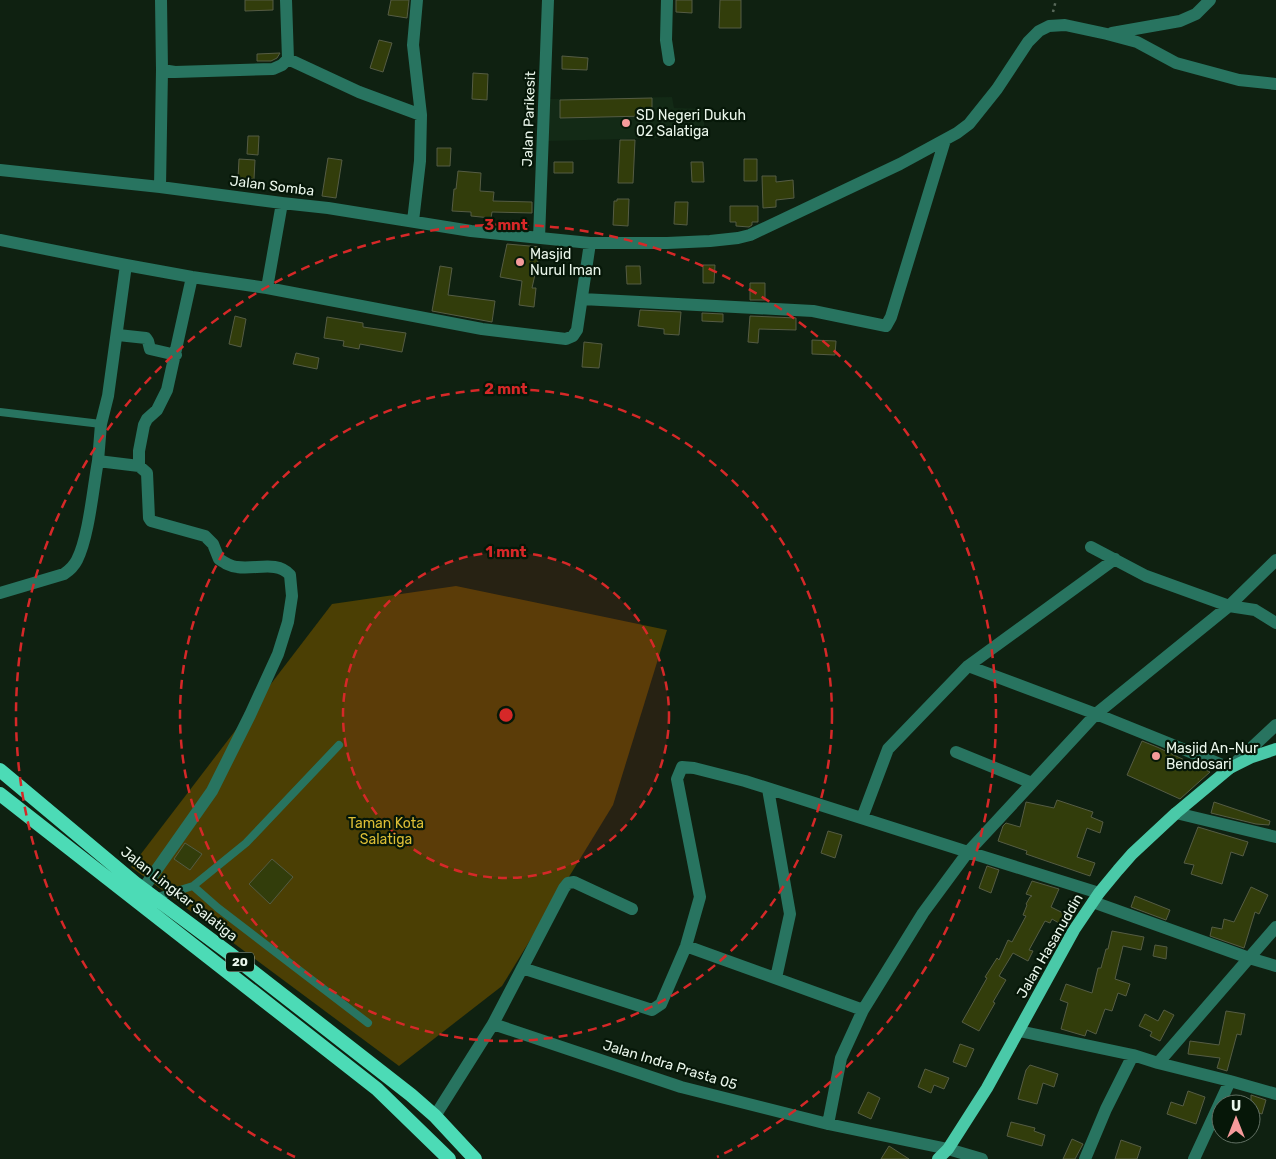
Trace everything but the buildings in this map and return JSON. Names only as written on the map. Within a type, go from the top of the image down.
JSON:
[{"type":"highway","name":"Jalan Lingkar Salatiga","points":[[0,770],[143,889],[151,904],[229,953],[412,1095],[435,1116],[475,1159]]},
{"type":"highway","name":"Jalan Lingkar Salatiga","points":[[0,794],[151,904],[377,1089],[449,1159]]},
{"type":"main road","name":"Jalan Hasanuddin","points":[[938,1159],[948,1149],[987,1088],[1074,930],[1096,898],[1132,854],[1176,813],[1230,768],[1252,757],[1276,749]]},
{"type":"street","points":[[160,186],[161,0]]},
{"type":"street","points":[[162,70],[175,72],[273,68],[282,65],[288,59],[286,0]]},
{"type":"street","points":[[413,221],[420,161],[421,115],[413,45],[417,0]]},
{"type":"street","name":"Jalan Parikesit","points":[[539,238],[548,0]]},
{"type":"street","points":[[667,0],[666,40],[669,60]]},
{"type":"street","points":[[1107,34],[1180,21],[1196,14],[1210,0]]},
{"type":"street","name":"Jalan Somba","points":[[0,170],[160,186],[539,238],[590,243],[676,242],[744,237],[900,164],[945,140],[969,124],[997,89],[1028,42],[1039,31],[1049,26],[1065,26],[1107,34],[1141,45],[1176,63],[1216,75],[1239,80],[1276,84]]},
{"type":"street","points":[[288,59],[358,92],[421,115]]},
{"type":"street","points":[[582,299],[812,311],[886,326],[894,308],[945,140]]},
{"type":"street","points":[[267,288],[282,203]]},
{"type":"street","points":[[0,240],[126,265],[267,288],[482,329],[566,339],[570,338],[577,330],[590,243]]},
{"type":"street","points":[[0,593],[64,574],[72,568],[78,559],[84,541],[98,461],[101,424],[108,396],[118,334],[126,265]]},
{"type":"street","points":[[139,466],[138,451],[144,424],[164,400],[176,355],[192,277]]},
{"type":"street","points":[[118,334],[146,338],[150,349],[176,355]]},
{"type":"street","points":[[98,461],[139,466],[147,473],[149,518],[151,521],[205,536],[213,544],[219,559],[235,567],[265,566],[281,568],[290,575],[292,587],[288,622],[278,654],[250,715],[212,791],[143,889]]},
{"type":"street","points":[[1091,546],[1146,576],[1229,606],[1255,610],[1276,623]]},
{"type":"street","points":[[862,818],[888,749],[968,666],[1115,559]]},
{"type":"street","points":[[828,1124],[841,1058],[863,1010],[923,913],[968,852],[1096,714],[1229,606],[1276,560]]},
{"type":"street","points":[[968,666],[1096,714],[1230,768],[1276,725]]},
{"type":"street","points":[[956,752],[1032,783]]},
{"type":"street","points":[[522,968],[652,1010],[661,1004],[686,946],[700,897],[677,779],[682,767],[694,768],[768,789],[968,852],[1096,898],[1249,958],[1276,966]]},
{"type":"street","points":[[768,789],[790,914],[776,978]]},
{"type":"street","points":[[1176,813],[1276,837]]},
{"type":"street","points":[[435,1116],[493,1024],[568,883],[574,882],[632,909]]},
{"type":"street","points":[[1158,1063],[1276,927]]},
{"type":"street","points":[[686,946],[863,1010]]},
{"type":"street","name":"Jalan Indra Prasta 05","points":[[493,1024],[682,1086],[828,1124],[948,1149],[982,1159]]},
{"type":"street","points":[[1019,1031],[1133,1055],[1276,1094]]},
{"type":"street","points":[[1085,1159],[1106,1109],[1133,1055]]},
{"type":"street","points":[[1194,1159],[1230,1081]]},
{"type":"lane","points":[[0,412],[101,424]]},
{"type":"lane","points":[[151,904],[192,886],[246,843],[339,746]]},
{"type":"lane","points":[[192,886],[368,1023]]},
{"type":"shaded area","name":"SD Negeri Dukuh 02 Salatiga","points":[[672,97],[674,108],[704,109],[704,137],[547,141],[549,99]]},
{"type":"green space","name":"Taman Kota Salatiga","points":[[456,586],[667,630],[613,805],[502,986],[399,1066],[131,867],[332,604]]},
{"type":"place","name":"SD Negeri Dukuh 02 Salatiga","points":[[626,123]]},
{"type":"place","name":"Masjid Nurul Iman","points":[[520,262]]},
{"type":"place","name":"Masjid An-Nur Bendosari","points":[[1156,756]]}]
